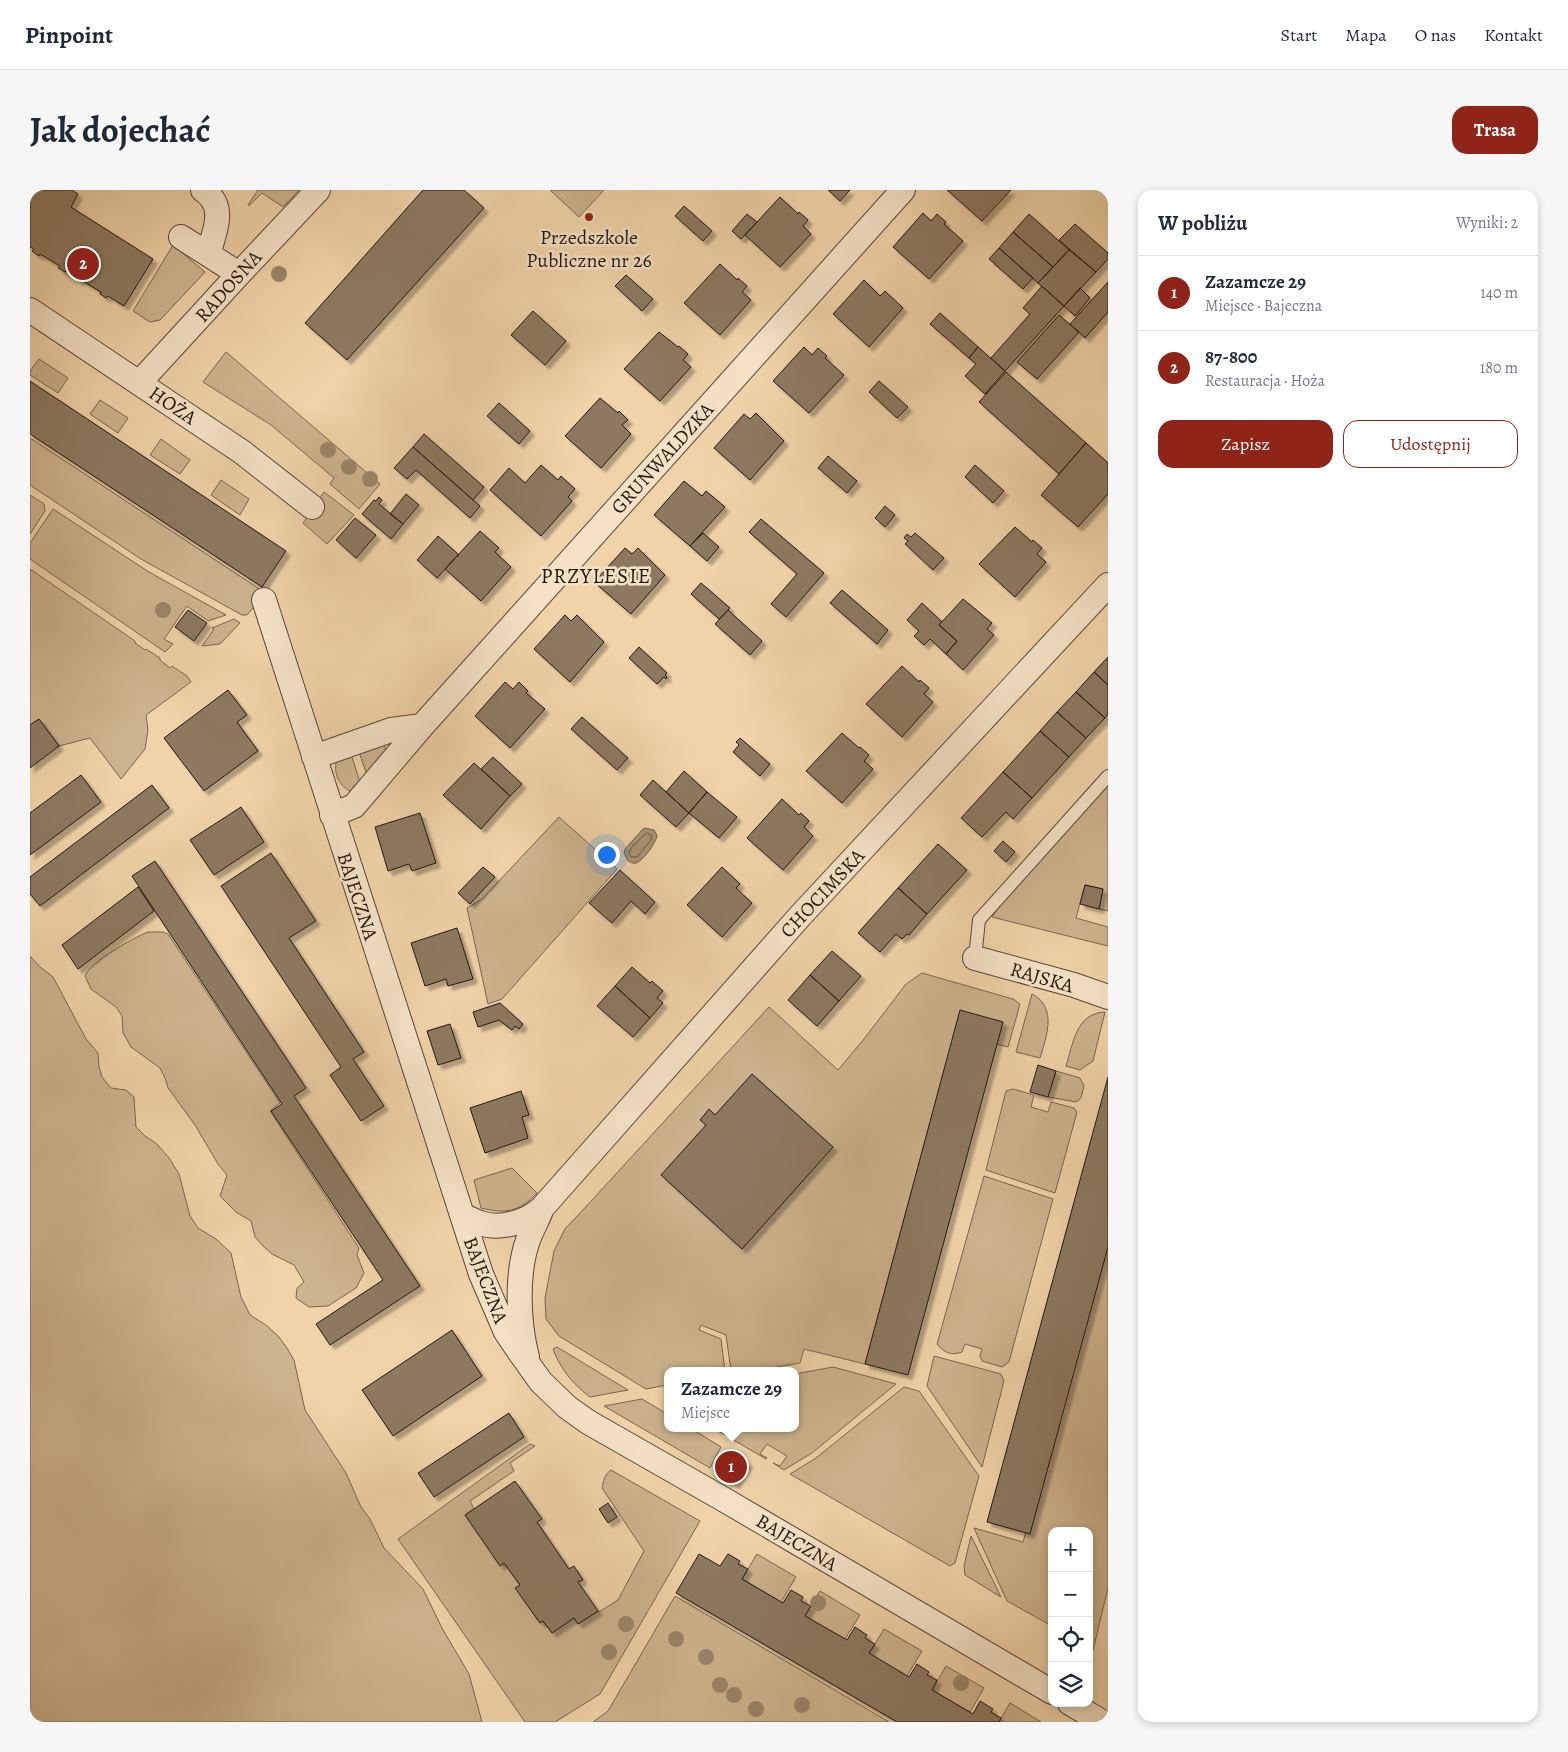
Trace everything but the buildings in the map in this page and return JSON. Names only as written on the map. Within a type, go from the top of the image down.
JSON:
[{"type":"street","points":[[203,190],[214,200],[218,211],[217,223],[208,254]]},
{"type":"street","name":"RADOSNA","points":[[139,382],[318,190]]},
{"type":"street","name":"GRUNWALDZKA","points":[[332,815],[354,806],[422,726],[903,190]]},
{"type":"street","points":[[181,236],[239,274]]},
{"type":"street","name":"HOŻA","points":[[30,310],[242,452],[312,507]]},
{"type":"street","name":"CHOCIMSKA","points":[[462,1215],[480,1224],[494,1226],[524,1220],[542,1208],[801,915],[1108,585]]},
{"type":"street","name":"BAJECZNA","points":[[264,600],[481,1274],[506,1332],[530,1368],[556,1398],[588,1422],[724,1499],[1048,1690]]},
{"type":"street","points":[[314,757],[391,730],[422,726]]},
{"type":"street","name":"RAJSKA","points":[[975,958],[1074,985],[1108,997]]},
{"type":"street","name":"CHOCIMSKA","points":[[530,1368],[524,1345],[520,1294],[521,1270],[528,1241],[542,1208]]},
{"type":"street","points":[[1077,1707],[1102,1722]]},
{"type":"lane","points":[[975,958],[979,920],[1108,776]]},
{"type":"shaded area","points":[[258,190],[299,190],[283,207],[262,193],[248,205]]},
{"type":"shaded area","points":[[550,190],[604,190],[579,217]]},
{"type":"shaded area","points":[[173,245],[205,272],[160,320],[150,322],[133,311]]},
{"type":"shaded area","points":[[226,352],[380,484],[359,509],[330,484],[334,478],[271,425],[203,382]]},
{"type":"shaded area","points":[[39,359],[68,378],[58,393],[30,375],[30,371]]},
{"type":"shaded area","points":[[100,400],[128,418],[118,433],[90,414]]},
{"type":"shaded area","points":[[30,438],[261,590],[264,595],[247,615],[242,615],[141,559],[30,485]]},
{"type":"shaded area","points":[[161,439],[190,460],[180,474],[150,455]]},
{"type":"shaded area","points":[[221,480],[249,499],[240,515],[211,495]]},
{"type":"shaded area","points":[[324,492],[354,515],[327,544],[303,523]]},
{"type":"shaded area","points":[[30,495],[44,504],[45,511],[30,534]]},
{"type":"shaded area","points":[[53,509],[149,572],[226,615],[208,621],[187,606],[164,639],[173,644],[165,652],[30,559],[30,543]]},
{"type":"shaded area","points":[[30,569],[135,641],[145,650],[160,658],[170,668],[172,666],[187,676],[191,682],[146,715],[148,730],[145,749],[121,779],[90,738],[59,746],[39,719],[30,725]]},
{"type":"shaded area","points":[[234,619],[240,623],[220,644],[202,646],[214,629],[212,628]]},
{"type":"shaded area","points":[[384,745],[387,753],[368,778],[358,749]]},
{"type":"shaded area","points":[[350,751],[361,785],[355,791],[350,791],[342,785],[336,773],[337,759]]},
{"type":"shaded area","points":[[1108,786],[1108,911],[1099,909],[1103,889],[1085,885],[1076,918],[1108,927],[1108,946],[992,917],[1008,893]]},
{"type":"shaded area","points":[[559,817],[617,869],[502,999],[488,1004],[467,908],[482,899]]},
{"type":"shaded area","points":[[148,932],[168,934],[280,1103],[270,1111],[359,1248],[357,1255],[364,1273],[356,1288],[328,1306],[309,1307],[296,1298],[297,1288],[304,1282],[294,1265],[272,1254],[263,1246],[255,1237],[251,1221],[236,1212],[220,1196],[227,1175],[218,1164],[195,1125],[168,1088],[160,1068],[131,1047],[123,1033],[122,1016],[116,1007],[91,989],[85,976],[95,964],[113,951]]},
{"type":"shaded area","points":[[30,956],[53,977],[86,1039],[98,1053],[102,1077],[111,1088],[126,1090],[134,1097],[136,1127],[157,1144],[179,1174],[190,1216],[198,1228],[216,1239],[231,1253],[241,1297],[250,1315],[266,1325],[278,1336],[294,1360],[305,1410],[346,1473],[361,1507],[370,1519],[384,1548],[423,1589],[442,1628],[469,1674],[482,1722],[30,1722]]},
{"type":"shaded area","points":[[922,973],[1013,999],[1020,1004],[1008,1047],[997,1044],[1003,1022],[960,1011],[865,1364],[804,1349],[800,1363],[776,1367],[730,1367],[726,1335],[701,1325],[699,1330],[721,1339],[724,1367],[664,1367],[664,1386],[646,1389],[559,1336],[546,1319],[545,1298],[554,1251],[565,1229],[769,1007],[838,1070],[906,984]]},
{"type":"shaded area","points":[[1032,994],[1040,1000],[1048,1015],[1047,1032],[1040,1058],[1016,1052]]},
{"type":"shaded area","points":[[1105,1012],[1093,1061],[1080,1070],[1066,1066],[1077,1031],[1082,1024],[1095,1014]]},
{"type":"shaded area","points":[[1056,1071],[1080,1078],[1084,1086],[1081,1098],[1076,1102],[1048,1097]]},
{"type":"shaded area","points":[[1013,1089],[1034,1095],[1031,1107],[1048,1112],[1051,1102],[1074,1108],[1077,1112],[1055,1193],[986,1170],[1006,1091]]},
{"type":"shaded area","points":[[512,1168],[537,1193],[524,1204],[512,1210],[498,1211],[481,1208],[474,1180]]},
{"type":"shaded area","points":[[984,1176],[1053,1199],[1009,1362],[1002,1367],[982,1361],[980,1356],[982,1349],[965,1344],[962,1352],[952,1354],[942,1350],[937,1344]]},
{"type":"shaded area","points":[[1108,1247],[1108,1588],[1093,1650],[1093,1527],[1048,1527],[1048,1624],[1007,1601],[974,1528],[1023,1542]]},
{"type":"shaded area","points":[[557,1347],[628,1390],[590,1397],[573,1382],[564,1370],[553,1349]]},
{"type":"shaded area","points":[[934,1356],[1001,1374],[1004,1381],[982,1467],[927,1386]]},
{"type":"shaded area","points":[[833,1367],[896,1384],[812,1453],[784,1470],[773,1463],[780,1466],[787,1456],[767,1444],[760,1454],[766,1459],[720,1432],[799,1432],[799,1373]]},
{"type":"shaded area","points":[[904,1387],[919,1391],[979,1476],[955,1563],[950,1566],[790,1474],[816,1458]]},
{"type":"shaded area","points":[[642,1399],[664,1412],[664,1432],[697,1432],[721,1447],[710,1468],[604,1406]]},
{"type":"shaded area","points":[[530,1444],[535,1446],[510,1463],[514,1471],[470,1501],[474,1509],[465,1515],[500,1565],[504,1563],[520,1585],[516,1588],[540,1623],[543,1621],[552,1633],[574,1618],[578,1624],[618,1600],[644,1551],[602,1488],[607,1474],[611,1470],[700,1521],[600,1694],[555,1722],[525,1722],[398,1539]]},
{"type":"shaded area","points":[[971,1536],[1001,1597],[965,1575],[964,1566]]},
{"type":"shaded area","points":[[757,1554],[796,1577],[781,1602],[742,1579]]},
{"type":"shaded area","points":[[820,1591],[860,1615],[845,1639],[805,1616]]},
{"type":"shaded area","points":[[675,1596],[889,1722],[593,1722],[608,1711]]},
{"type":"shaded area","points":[[884,1629],[922,1651],[907,1676],[869,1654]]},
{"type":"shaded area","points":[[946,1666],[984,1688],[970,1712],[932,1690]]},
{"type":"shaded area","points":[[1010,1703],[1041,1722],[999,1722]]},
{"type":"water","points":[[645,828],[654,830],[657,835],[655,842],[639,862],[628,861],[624,853],[625,849]]},
{"type":"place","name":"Przedszkole Publiczne nr 26","points":[[589,217]]},
{"type":"place","name":"87-800","points":[[83,264]]},
{"type":"place","name":"Zazamcze 29","points":[[731,1467]]},
{"type":"district","name":"PRZYLESIE","points":[[596,576]]}]
